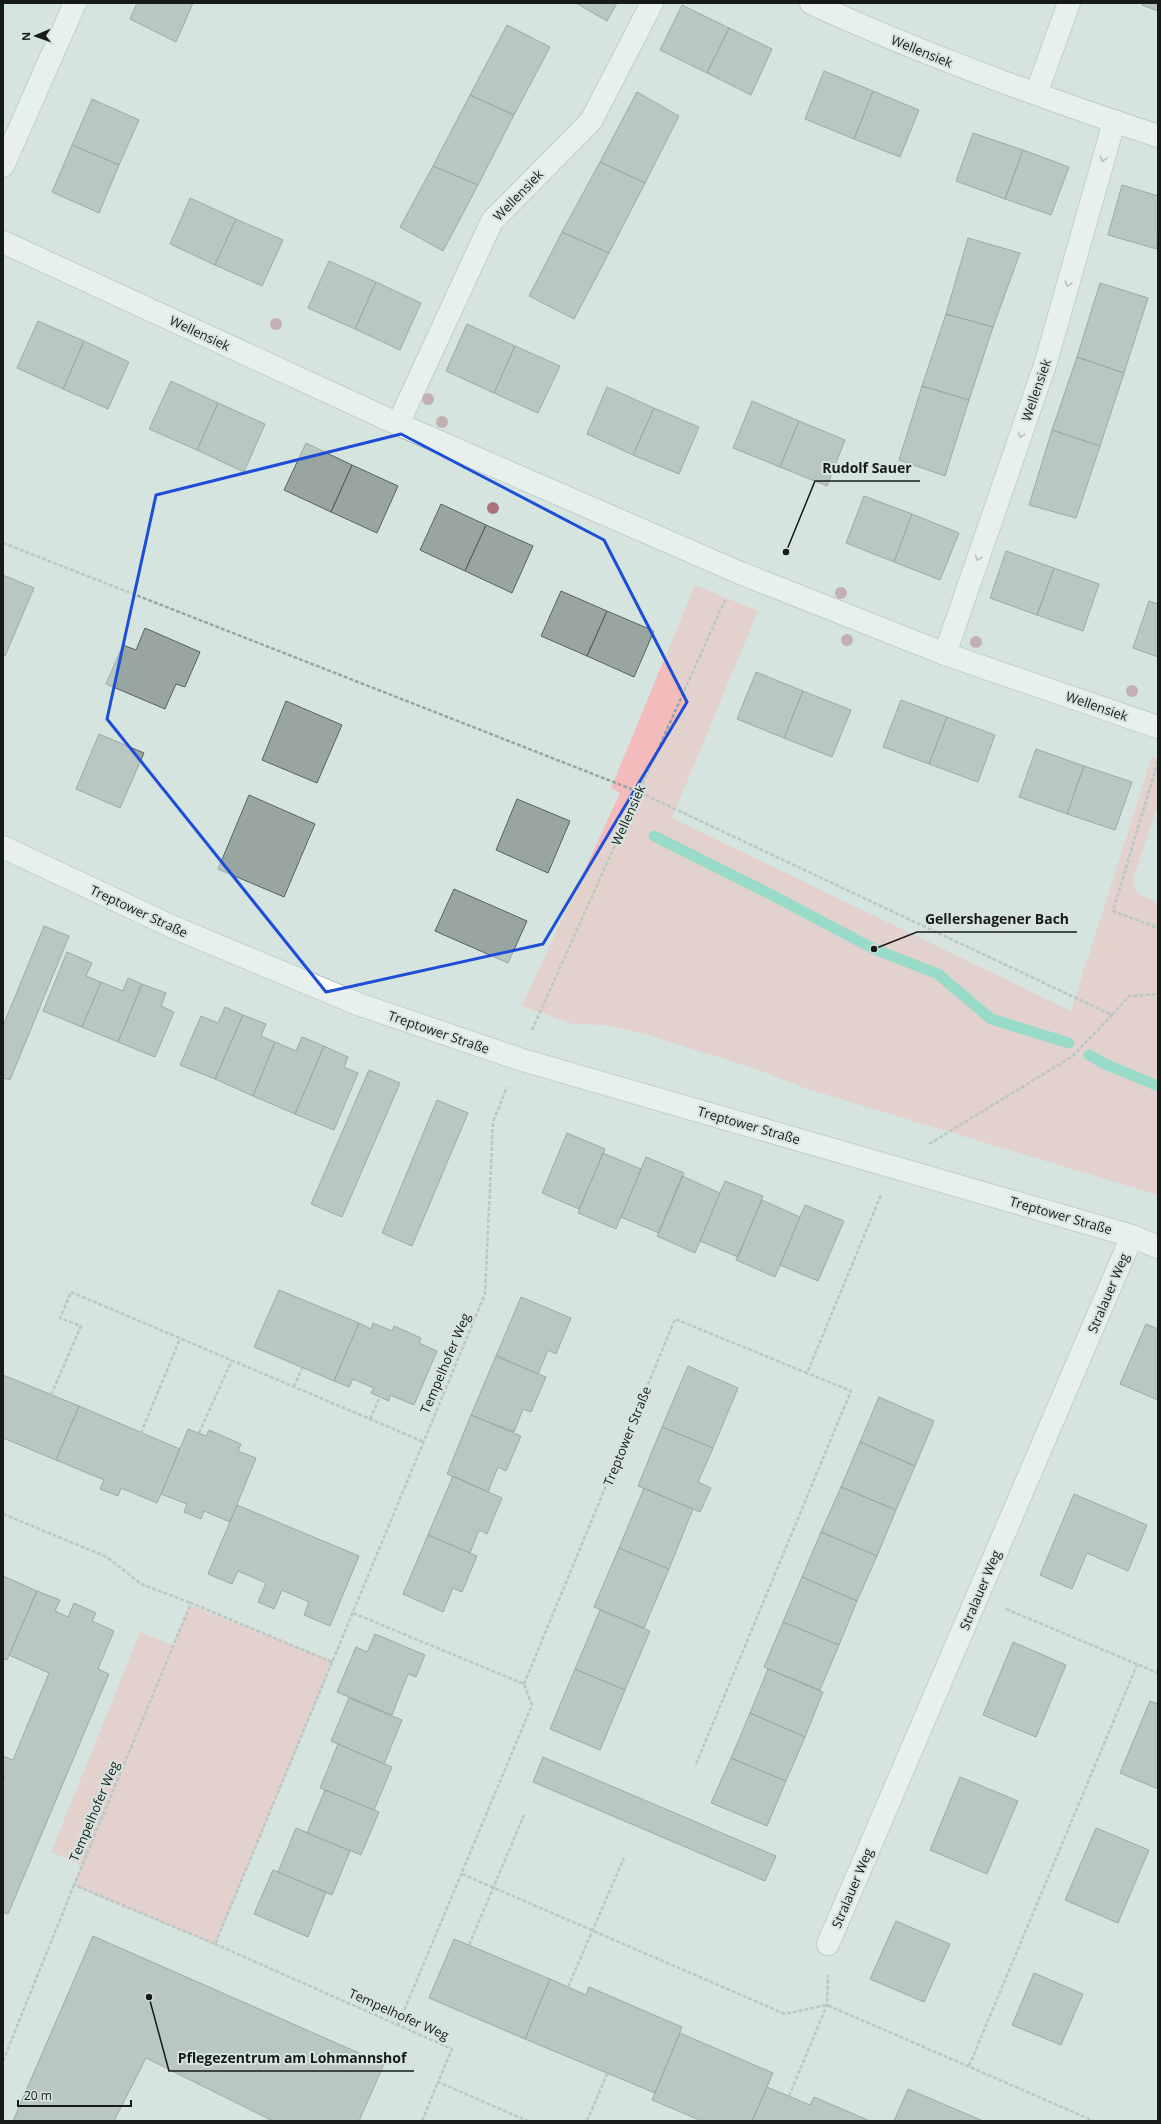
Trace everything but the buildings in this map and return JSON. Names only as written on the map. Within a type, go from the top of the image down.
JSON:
[{"type":"street","points":[[3,166],[76,3]]},
{"type":"street","name":"Wellensiek","points":[[398,424],[492,221],[591,121],[652,3]]},
{"type":"street","name":"Wellensiek","points":[[811,3],[898,42],[1036,94],[1158,136]]},
{"type":"street","points":[[1036,94],[1069,3]]},
{"type":"street","name":"Wellensiek","points":[[945,654],[1046,362],[1114,122]]},
{"type":"street","name":"Wellensiek","points":[[3,242],[398,424],[738,572],[945,654],[1158,727]]},
{"type":"street","name":"Treptower Straße","points":[[3,847],[173,927],[358,1004],[519,1059],[893,1166],[1132,1236],[1158,1246]]},
{"type":"street","name":"Stralauer Weg","points":[[828,1944],[1132,1236]]},
{"type":"path","points":[[3,543],[639,792],[1112,1015]]},
{"type":"path","name":"Wellensiek","points":[[519,1059],[738,572]]},
{"type":"path","points":[[1158,760],[1113,911],[1158,928]]},
{"type":"path","points":[[807,1373],[893,1166],[1073,1056],[1129,996],[1158,994]]},
{"type":"path","name":"Tempelhofer Weg","points":[[215,1944],[485,1294],[493,1122],[519,1059]]},
{"type":"path","points":[[51,1395],[81,1326],[60,1318],[71,1292],[424,1442]]},
{"type":"path","name":"Treptower Straße","points":[[524,1684],[675,1319],[851,1391],[696,1764]]},
{"type":"path","points":[[141,1432],[180,1339]]},
{"type":"path","points":[[199,1433],[232,1360]]},
{"type":"path","points":[[294,1387],[302,1368]]},
{"type":"path","points":[[370,1419],[380,1397]]},
{"type":"path","points":[[3,1514],[107,1557],[141,1584],[191,1603],[332,1662]]},
{"type":"path","points":[[977,1597],[1158,1673]]},
{"type":"path","name":"Tempelhofer Weg","points":[[191,1603],[74,1885],[215,1944],[452,2049],[438,2082]]},
{"type":"path","points":[[353,1613],[524,1684],[532,1705],[398,2025]]},
{"type":"path","points":[[969,2066],[1137,1664]]},
{"type":"path","points":[[469,1945],[524,1816]]},
{"type":"path","points":[[568,1987],[624,1858]]},
{"type":"path","points":[[462,1874],[785,2014],[827,2005],[1094,2121]]},
{"type":"path","points":[[3,2061],[74,1885]]},
{"type":"path","points":[[789,2096],[827,2005],[828,1944]]},
{"type":"path","points":[[587,2121],[607,2074]]},
{"type":"path","points":[[422,2121],[438,2082],[528,2121]]},
{"type":"highlighted area","points":[[401,434],[604,540],[687,702],[543,944],[326,992],[107,719],[156,495]]},
{"type":"shaded area","points":[[695,585],[758,611],[672,818],[1071,1011],[1152,757],[1158,759],[1158,805],[1134,876],[1134,885],[1138,894],[1158,903],[1158,1195],[807,1089],[759,1070],[645,1034],[606,1025],[573,1024],[522,1006],[620,793],[611,788]]},
{"type":"shaded area","points":[[190,1605],[333,1661],[215,1945],[74,1885],[82,1865],[51,1852],[140,1632],[173,1645]]},
{"type":"waterway","points":[[654,836],[770,894],[874,949],[938,974],[991,1019],[1069,1043]]},
{"type":"waterway","points":[[1089,1055],[1105,1064],[1158,1086]]},
{"type":"place","name":"Rudolf Sauer","points":[[786,552]]},
{"type":"place","name":"Gellershagener Bach","points":[[874,949]]},
{"type":"place","name":"Pflegezentrum am Lohmannshof","points":[[149,1997]]}]
